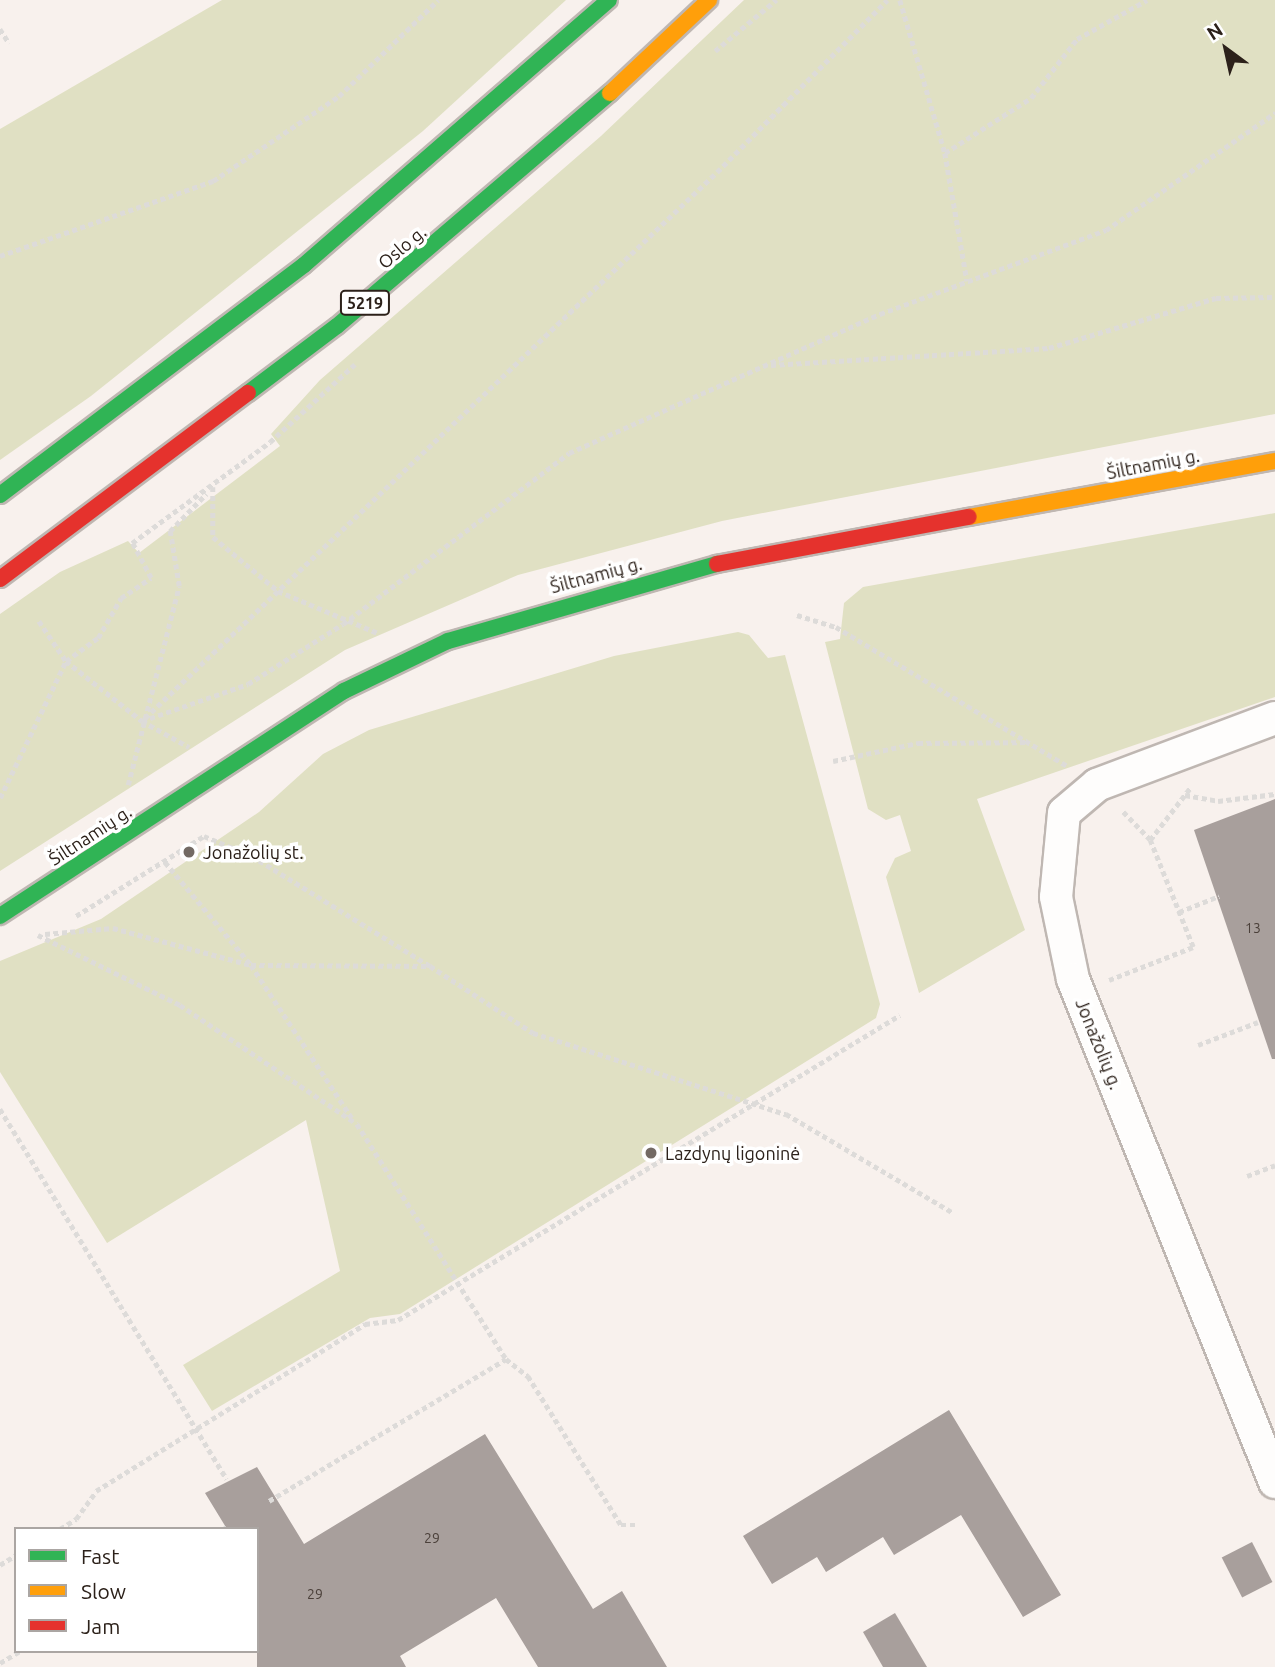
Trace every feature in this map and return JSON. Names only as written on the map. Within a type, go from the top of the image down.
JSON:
[{"type":"main road","points":[[0,495],[304,265],[609,0]]},
{"type":"main road","name":"Oslo g.","points":[[0,579],[337,326],[576,125],[709,0]]},
{"type":"main road","name":"Šiltnamių g.","points":[[0,916],[344,691],[406,661],[578,598],[727,561],[1275,461]]},
{"type":"street","name":"Jonažolių g.","points":[[1275,718],[1097,785],[1064,813],[1056,897],[1078,992],[1275,1482]]},
{"type":"path","points":[[0,256],[213,181],[339,96],[438,0]]},
{"type":"path","points":[[142,721],[717,172],[887,0]]},
{"type":"path","points":[[900,0],[945,153],[967,281]]},
{"type":"path","points":[[945,153],[1031,98],[1077,40],[1147,0]]},
{"type":"path","points":[[0,29],[9,43]]},
{"type":"path","points":[[142,721],[247,684],[350,619],[569,453],[766,365],[967,281],[1106,230],[1275,113]]},
{"type":"path","points":[[766,365],[1049,348],[1216,298],[1275,296]]},
{"type":"path","points":[[0,798],[66,661],[98,638],[121,598],[151,578],[132,543],[270,442]]},
{"type":"path","points":[[213,486],[213,537],[278,591],[350,619],[388,638],[406,661]]},
{"type":"path","points":[[116,841],[142,721],[178,586],[170,531],[213,486]]},
{"type":"path","points":[[39,621],[66,661],[142,721],[232,763]]},
{"type":"path","points":[[833,761],[918,743],[1027,742]]},
{"type":"path","points":[[1185,795],[1218,801],[1275,794]]},
{"type":"path","points":[[69,919],[204,836],[252,856],[533,1033],[786,1114],[952,1212]]},
{"type":"path","points":[[165,862],[251,965],[357,1124],[456,1286],[506,1359],[528,1376],[621,1525],[638,1525]]},
{"type":"path","points":[[1179,912],[1219,896]]},
{"type":"path","points":[[28,939],[59,925]]},
{"type":"path","points":[[38,935],[113,928],[251,965],[430,966]]},
{"type":"path","points":[[38,935],[180,1005],[357,1124]]},
{"type":"path","points":[[62,1527],[96,1491],[365,1324],[398,1320],[900,1015]]},
{"type":"path","points":[[1198,1045],[1258,1022]]},
{"type":"path","points":[[0,1109],[227,1479]]},
{"type":"path","points":[[1247,1176],[1275,1165]]},
{"type":"path","points":[[269,1501],[506,1359]]},
{"type":"path","points":[[0,1663],[17,1653]]},
{"type":"green space","points":[[222,0],[566,0],[423,131],[91,396],[0,460],[0,129]]},
{"type":"green space","points":[[744,0],[1275,0],[1275,414],[722,521],[518,575],[345,650],[0,871],[0,614],[60,572],[128,541],[139,553],[280,446],[271,434],[320,380],[601,136]]},
{"type":"green space","points":[[1275,513],[1275,697],[977,799],[1025,930],[919,993],[886,877],[895,858],[911,851],[900,815],[886,820],[868,809],[825,642],[840,639],[844,603],[863,587]]},
{"type":"green space","points":[[738,632],[749,635],[768,658],[785,655],[880,1004],[876,1018],[400,1314],[370,1318],[212,1411],[183,1365],[340,1271],[306,1120],[107,1243],[0,1072],[0,961],[101,919],[259,812],[323,754],[369,730],[614,656]]},
{"type":"building","points":[[1275,799],[1275,1059],[1272,1059],[1194,830]]},
{"type":"building","points":[[949,1410],[1061,1595],[1023,1617],[961,1515],[894,1555],[883,1537],[826,1572],[817,1557],[772,1584],[743,1536]]},
{"type":"building","points":[[485,1434],[593,1609],[622,1591],[667,1667],[538,1667],[496,1598],[400,1656],[406,1667],[257,1667],[259,1527],[226,1527],[205,1493],[257,1467],[304,1544]]},
{"type":"building","points":[[1252,1542],[1272,1582],[1242,1598],[1222,1557]]},
{"type":"building","points":[[895,1613],[927,1667],[883,1667],[863,1632]]},
{"type":"traffic: fast","points":[[0,495],[304,265],[609,0]]},
{"type":"traffic: fast","points":[[248,393],[337,326],[610,93]]},
{"type":"traffic: fast","points":[[0,916],[344,691],[448,641],[717,564]]},
{"type":"traffic: slow","points":[[610,93],[709,0]]},
{"type":"traffic: slow","points":[[969,517],[1275,461]]},
{"type":"traffic: jam","points":[[0,579],[248,393]]},
{"type":"traffic: jam","points":[[717,564],[969,517]]},
{"type":"place","name":"Jonažolių st.","points":[[189,852]]},
{"type":"place","name":"Lazdynų ligoninė","points":[[651,1153]]}]
